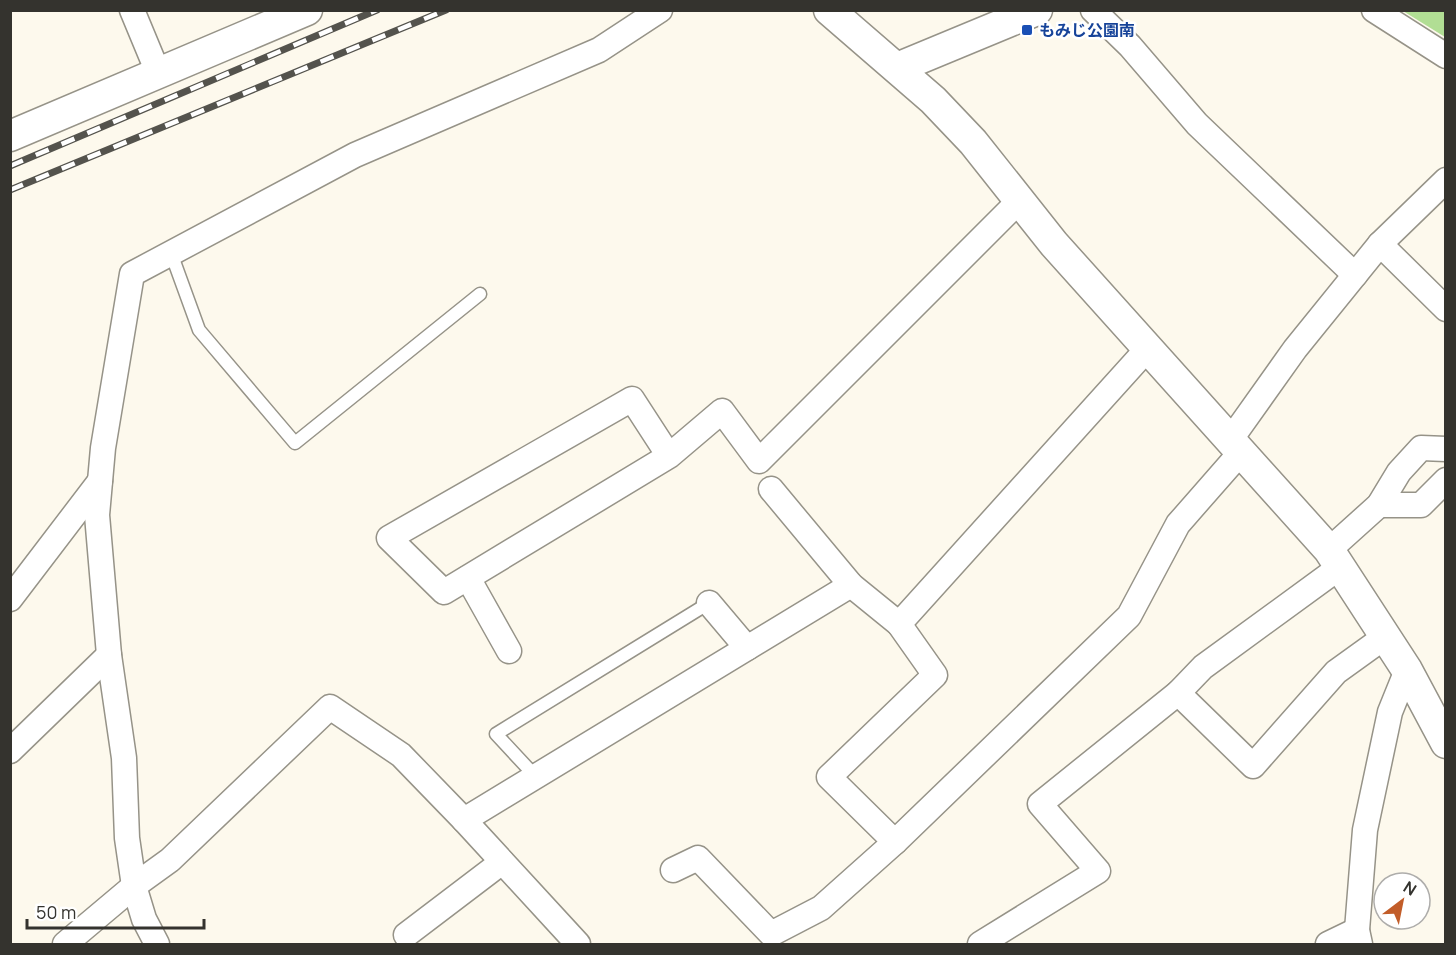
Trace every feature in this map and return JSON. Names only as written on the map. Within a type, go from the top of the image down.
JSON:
[{"type":"street","points":[[132,10],[159,75]]},
{"type":"street","points":[[10,136],[159,75],[307,10]]},
{"type":"street","points":[[157,945],[144,919],[134,886],[127,838],[124,758],[109,655],[97,515],[103,448],[132,274],[355,155],[599,50],[660,10]]},
{"type":"street","points":[[829,10],[933,100],[973,142],[1054,244],[1237,445],[1334,558],[1407,670],[1445,740]]},
{"type":"street","points":[[897,68],[1037,10]]},
{"type":"street","points":[[1093,10],[1130,46],[1197,124],[1355,275]]},
{"type":"street","points":[[1374,10],[1446,56]]},
{"type":"street","points":[[673,870],[698,858],[771,934],[822,909],[895,842],[1129,616],[1178,524],[1237,445],[1295,349],[1380,244],[1446,180]]},
{"type":"street","points":[[669,456],[632,399],[389,538],[444,592],[669,456],[722,411],[759,461],[1020,200]]},
{"type":"street","points":[[1380,244],[1446,309]]},
{"type":"street","points":[[899,624],[1149,347]]},
{"type":"street","points":[[980,945],[1098,871],[1040,804],[1178,693],[1203,667],[1334,558],[1379,505],[1399,472],[1421,448],[1446,449]]},
{"type":"street","points":[[1379,505],[1422,505],[1446,480]]},
{"type":"street","points":[[10,599],[100,481]]},
{"type":"street","points":[[771,489],[851,585],[899,624],[934,675],[829,777],[895,842]]},
{"type":"street","points":[[468,578],[508,651]]},
{"type":"street","points":[[464,820],[851,585]]},
{"type":"street","points":[[709,603],[747,648]]},
{"type":"street","points":[[1178,693],[1253,766],[1336,672],[1386,636]]},
{"type":"street","points":[[10,751],[109,655]]},
{"type":"street","points":[[1328,945],[1358,937],[1365,830],[1390,712],[1407,670]]},
{"type":"street","points":[[65,945],[134,886],[170,860],[330,707],[401,755],[578,945]]},
{"type":"street","points":[[406,935],[502,862]]},
{"type":"lane","points":[[171,253],[199,330],[295,443],[480,294]]},
{"type":"lane","points":[[536,777],[496,734],[709,603]]},
{"type":"green space","points":[[1403,11],[1445,11],[1445,37]]},
{"type":"railway","points":[[10,166],[377,10]]},
{"type":"railway","points":[[10,190],[446,10]]},
{"type":"place","name":"もみじ公園南","points":[[1027,30]]}]
